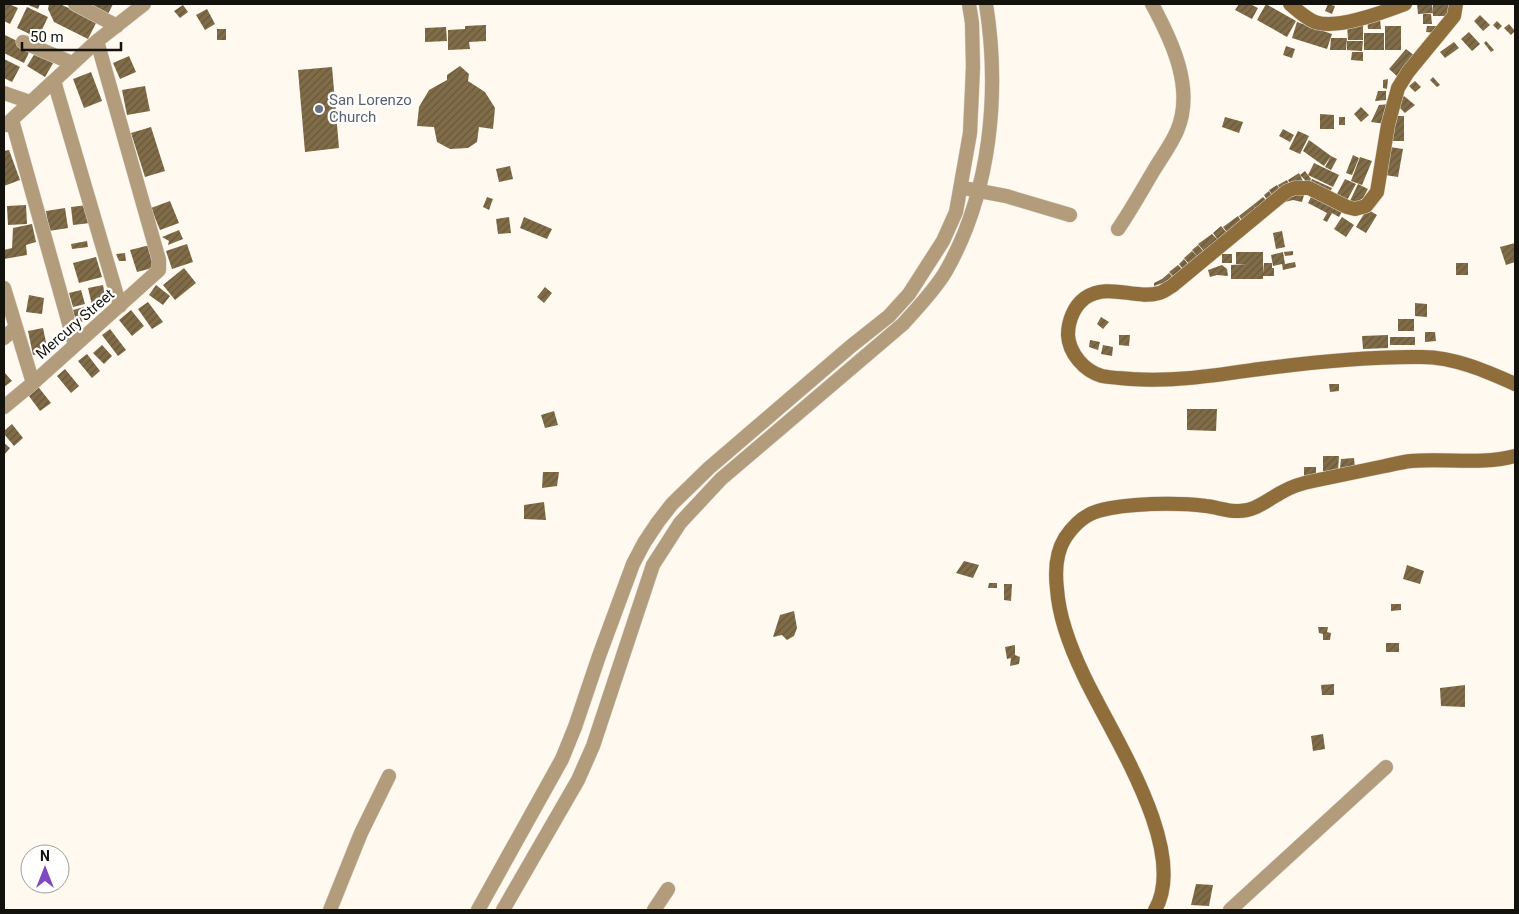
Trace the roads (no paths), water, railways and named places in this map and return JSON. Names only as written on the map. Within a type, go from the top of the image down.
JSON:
[{"type":"main road","points":[[1290,4],[1300,14],[1316,22],[1329,24],[1365,18],[1405,4]]},
{"type":"main road","points":[[1456,4],[1454,16],[1408,72],[1398,88],[1388,125],[1377,192],[1366,206],[1355,209],[1347,207],[1309,188],[1294,188],[1287,191],[1172,286],[1160,293],[1111,291],[1086,298],[1074,311],[1068,335],[1075,355],[1087,369],[1102,376],[1118,378],[1148,380],[1196,378],[1359,358],[1424,357],[1452,360],[1494,374],[1515,384]]},
{"type":"main road","points":[[1155,910],[1162,897],[1163,871],[1162,851],[1157,832],[1145,795],[1133,769],[1081,670],[1069,641],[1060,611],[1055,576],[1057,557],[1062,543],[1069,532],[1081,520],[1097,512],[1116,508],[1169,504],[1206,506],[1237,511],[1253,509],[1284,491],[1304,483],[1360,470],[1407,461],[1434,459],[1493,460],[1515,456]]},
{"type":"street","points":[[75,4],[117,26]]},
{"type":"street","points":[[75,345],[8,124],[72,63],[144,4]]},
{"type":"street","points":[[478,910],[562,759],[599,656],[634,564],[644,543],[672,504],[710,468],[850,347],[889,316],[914,287],[943,241],[956,212],[970,133],[973,67],[972,23],[969,4]]},
{"type":"street","points":[[503,910],[578,780],[593,746],[642,594],[654,565],[680,523],[721,479],[903,324],[945,273],[960,245],[978,191],[992,98],[991,53],[986,4]]},
{"type":"street","points":[[1118,229],[1177,131],[1183,110],[1183,86],[1176,55],[1152,4]]},
{"type":"street","name":"Mercury Street","points":[[4,407],[159,270],[159,260],[97,41]]},
{"type":"street","points":[[23,42],[72,63]]},
{"type":"street","points":[[54,81],[120,306]]},
{"type":"street","points":[[4,93],[30,102]]},
{"type":"street","points":[[961,188],[1006,196],[1070,216]]},
{"type":"street","points":[[4,288],[33,383]]},
{"type":"street","points":[[4,338],[16,328]]},
{"type":"street","points":[[850,347],[863,359]]},
{"type":"street","points":[[710,468],[721,479]]},
{"type":"street","points":[[599,656],[622,660]]},
{"type":"street","points":[[1230,910],[1386,767]]},
{"type":"street","points":[[330,910],[360,833],[389,776]]},
{"type":"street","points":[[654,910],[668,889]]},
{"type":"place","name":"San Lorenzo Church","points":[[319,109]]}]
